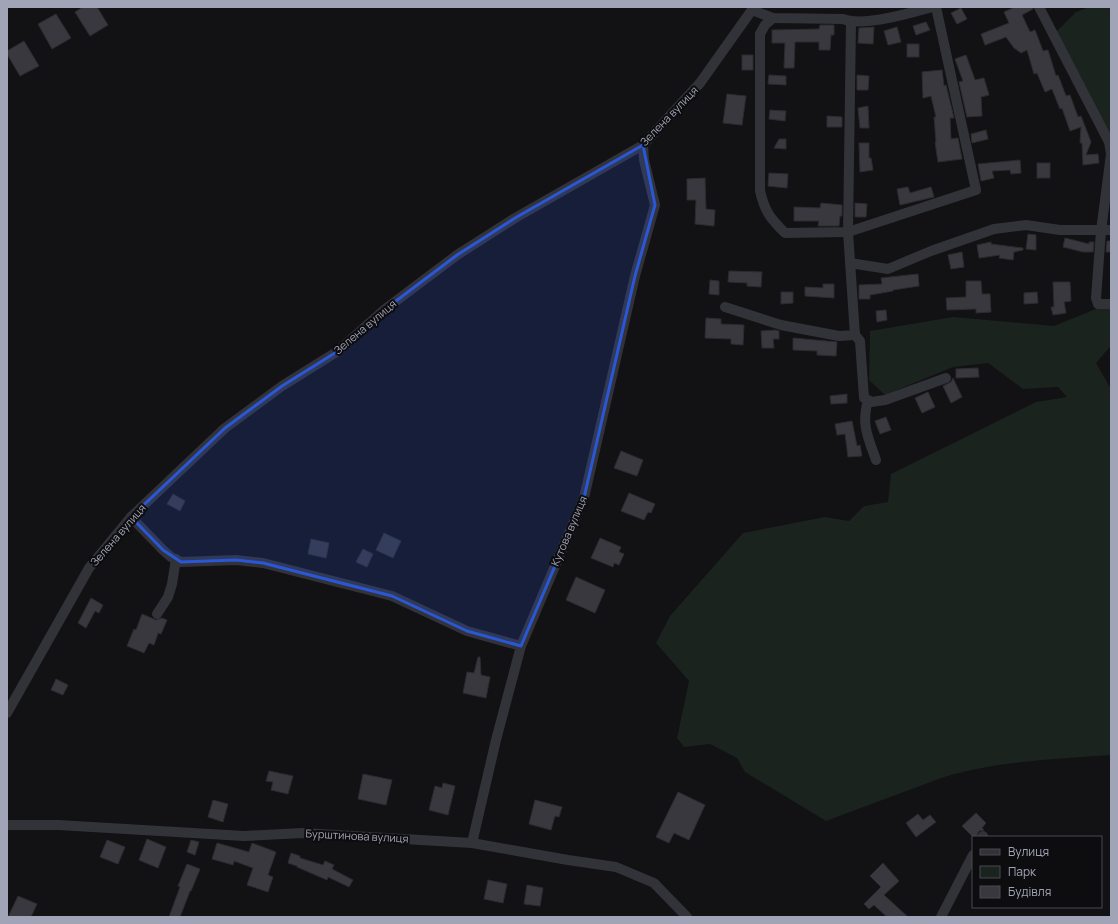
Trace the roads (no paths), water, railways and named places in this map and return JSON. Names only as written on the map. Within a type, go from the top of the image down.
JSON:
[{"type":"street","points":[[753,8],[773,18],[843,19],[851,22],[891,18],[932,7]]},
{"type":"street","points":[[773,18],[765,24],[760,34],[760,191],[764,207],[772,220],[785,233],[848,232],[976,190],[936,7]]},
{"type":"street","points":[[1039,7],[1109,142],[1111,154],[1106,230],[1096,298],[1098,304],[1111,304]]},
{"type":"street","name":"Зелена вулиця","points":[[7,713],[89,568],[131,517],[225,428],[282,386],[338,351],[384,310],[457,255],[514,218],[643,144],[700,83],[753,8]]},
{"type":"street","points":[[851,22],[848,232],[855,335],[860,341],[864,398],[871,402],[885,400],[946,378]]},
{"type":"street","name":"Кутова вулиця","points":[[472,843],[520,646],[584,498],[635,276],[655,205],[644,160],[643,144]]},
{"type":"street","points":[[850,263],[888,269],[931,251],[994,229],[1026,225],[1060,230],[1106,230]]},
{"type":"street","points":[[725,307],[781,326],[839,336],[855,335]]},
{"type":"street","points":[[868,400],[864,412],[865,429],[876,460]]},
{"type":"street","points":[[131,517],[163,550],[181,562],[236,560],[263,563],[392,596],[467,631],[520,646]]},
{"type":"street","points":[[157,614],[168,597],[172,584],[176,559]]},
{"type":"street","name":"Бурштинова вулиця","points":[[7,824],[58,825],[244,836],[302,833],[472,843],[616,867],[654,883],[687,917]]},
{"type":"street","points":[[941,917],[972,857]]}]
